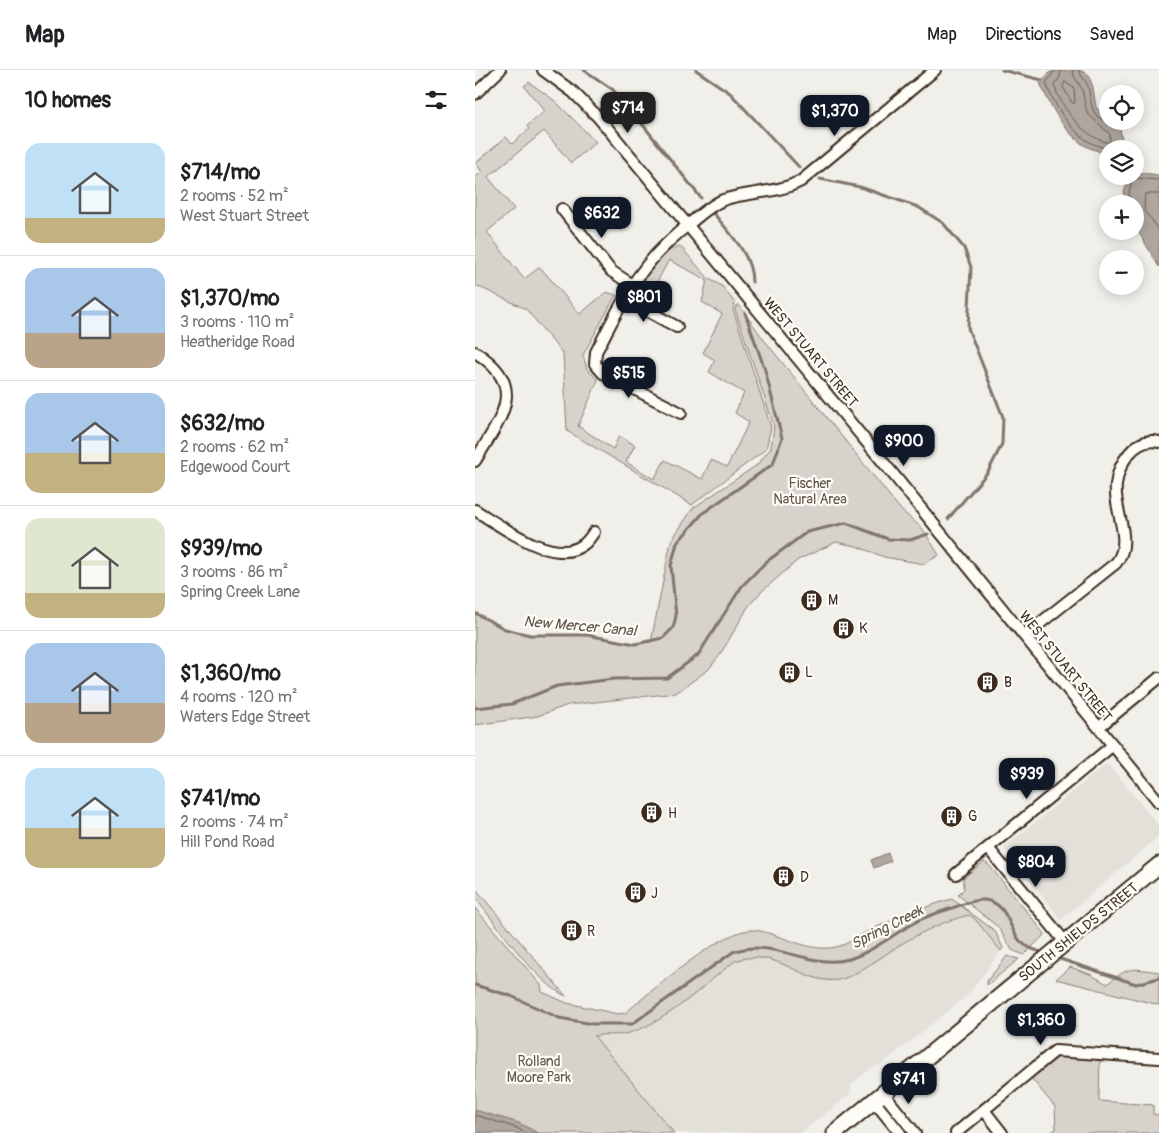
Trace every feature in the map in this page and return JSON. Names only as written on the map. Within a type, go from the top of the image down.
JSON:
[{"type":"main road","name":"SOUTH SHIELDS STREET","points":[[835,1133],[1159,865]]},
{"type":"street","points":[[475,94],[500,70]]},
{"type":"street","name":"WEST STUART STREET","points":[[543,70],[573,92],[599,118],[768,321],[1159,802]]},
{"type":"street","points":[[681,413],[603,373],[595,364],[597,352],[631,284],[650,258],[714,205],[731,198],[781,190],[801,181],[935,70]]},
{"type":"street","points":[[562,209],[611,271],[631,284]]},
{"type":"street","points":[[624,298],[677,327]]},
{"type":"street","points":[[475,352],[493,363],[502,375],[506,389],[504,412],[475,461]]},
{"type":"street","points":[[1024,636],[1116,563],[1121,556],[1124,540],[1116,492],[1118,475],[1134,448],[1148,441],[1159,442]]},
{"type":"street","points":[[475,510],[535,545],[552,550],[567,550],[584,545],[594,532]]},
{"type":"street","points":[[1099,727],[1159,678]]},
{"type":"street","points":[[956,874],[1113,745]]},
{"type":"street","points":[[988,848],[1061,946]]},
{"type":"street","points":[[956,1133],[1055,1051],[1159,1058]]},
{"type":"street","points":[[879,1097],[899,1133]]},
{"type":"street","points":[[879,1097],[915,1133]]},
{"type":"street","points":[[984,1110],[1003,1133]]},
{"type":"shaded area","points":[[1106,764],[1111,767],[1159,826],[1159,836],[1061,920],[1004,848]]},
{"type":"shaded area","points":[[969,915],[974,918],[1001,951],[968,995],[881,1065],[872,1067],[851,1085],[850,1094],[801,1133],[674,1133],[594,1036],[602,1034],[618,1036],[644,1028],[664,1016],[735,961],[749,956],[772,959],[822,979],[839,980],[928,930]]},
{"type":"green space","points":[[529,82],[555,101],[596,142],[571,163],[544,131],[488,177],[514,209],[487,232],[524,279],[540,267],[580,314],[606,292],[616,295],[583,355],[587,369],[598,380],[578,426],[613,449],[619,436],[635,445],[626,462],[654,479],[665,460],[702,479],[711,460],[727,467],[749,422],[735,413],[744,393],[709,372],[715,360],[703,353],[722,314],[702,302],[707,280],[669,260],[646,302],[636,297],[640,283],[652,267],[667,253],[680,246],[709,279],[722,286],[735,303],[733,309],[771,427],[766,449],[692,505],[567,431],[563,354],[526,309],[475,285],[475,178],[482,172],[476,163],[506,137],[512,144],[529,129],[527,126],[545,111],[524,86]]},
{"type":"green space","name":"Fischer Natural Area","points":[[738,304],[765,341],[901,510],[922,528],[939,555],[924,564],[884,557],[856,546],[836,542],[798,560],[760,593],[748,607],[720,655],[708,670],[676,693],[568,705],[538,716],[475,725],[475,613],[505,629],[530,635],[587,635],[635,644],[651,642],[671,541],[693,508],[757,465],[771,448],[774,426],[735,309]]},
{"type":"green space","points":[[984,862],[988,864],[1045,934],[1024,955],[1012,950],[998,927],[958,895],[964,889],[963,878]]},
{"type":"green space","points":[[475,888],[566,996],[542,979],[517,952],[475,898]]},
{"type":"green space","name":"Rolland Moore Park","points":[[952,899],[995,931],[1003,948],[1001,951],[974,918],[969,915],[944,923],[920,934],[862,969],[838,980],[825,980],[813,977],[764,958],[735,961],[685,1002],[658,1020],[625,1034],[594,1036],[674,1133],[475,1133],[475,908],[541,985],[542,992],[567,1003],[618,1014],[625,1013],[707,949],[725,938],[742,932],[755,930],[805,945],[826,948],[836,947],[900,917]]},
{"type":"green space","points":[[1007,956],[1019,959],[987,985],[987,981]]},
{"type":"green space","points":[[1070,967],[1090,974],[1107,984],[1126,971],[1136,969],[1159,972],[1159,1005],[1056,979]]},
{"type":"green space","points":[[1058,1056],[1100,1060],[1099,1101],[1153,1105],[1153,1114],[1159,1115],[1159,1133],[1050,1133],[1056,1129],[1055,1107],[1031,1078]]},
{"type":"water","points":[[1079,70],[1088,74],[1093,87],[1096,107],[1099,110],[1099,130],[1120,130],[1122,140],[1099,140],[1099,152],[1085,146],[1075,138],[1052,108],[1040,83],[1050,72]]},
{"type":"water","points":[[1144,173],[1159,175],[1159,267],[1143,240],[1144,195],[1125,195],[1126,185],[1144,185]]},
{"type":"water","points":[[888,853],[891,861],[874,868],[871,860]]},
{"type":"water","points":[[475,1110],[519,1123],[538,1133],[475,1133]]},
{"type":"waterway","name":"New Mercer Canal","points":[[584,70],[612,89],[624,101],[701,198]]},
{"type":"waterway","points":[[696,70],[730,93],[799,167]]},
{"type":"waterway","points":[[1002,70],[1042,80]]},
{"type":"waterway","points":[[820,179],[860,187],[918,207],[943,223],[964,248],[971,267],[968,328],[1003,417],[1002,444],[988,472],[948,519]]},
{"type":"waterway","name":"New Mercer Canal","points":[[711,210],[744,252],[751,271],[752,282]]},
{"type":"waterway","name":"New Mercer Canal","points":[[475,613],[505,629],[530,635],[587,635],[635,644],[663,638],[673,628],[676,616],[671,566],[677,543],[703,513],[773,464],[782,438],[765,370],[745,313]]},
{"type":"waterway","points":[[475,708],[512,704],[557,686],[614,679],[667,678],[698,655],[742,586],[766,562],[807,532],[846,523],[888,539],[910,540],[928,534]]},
{"type":"waterway","name":"Spring Creek","points":[[475,985],[511,996],[559,1018],[593,1024],[632,1024],[733,952],[748,948],[762,948],[820,960],[849,959],[874,948],[933,914],[980,900],[998,905],[1003,910],[1020,941],[1028,947],[1044,953]]},
{"type":"waterway","name":"Spring Creek","points":[[1054,957],[1136,984],[1159,978]]},
{"type":"place","name":"M","points":[[812,600]]},
{"type":"place","name":"K","points":[[843,628]]},
{"type":"place","name":"L","points":[[789,672]]},
{"type":"place","name":"B","points":[[988,682]]},
{"type":"place","name":"H","points":[[652,813]]},
{"type":"place","name":"G","points":[[952,816]]},
{"type":"place","name":"D","points":[[784,877]]},
{"type":"place","name":"J","points":[[635,893]]},
{"type":"place","name":"R","points":[[571,931]]}]
